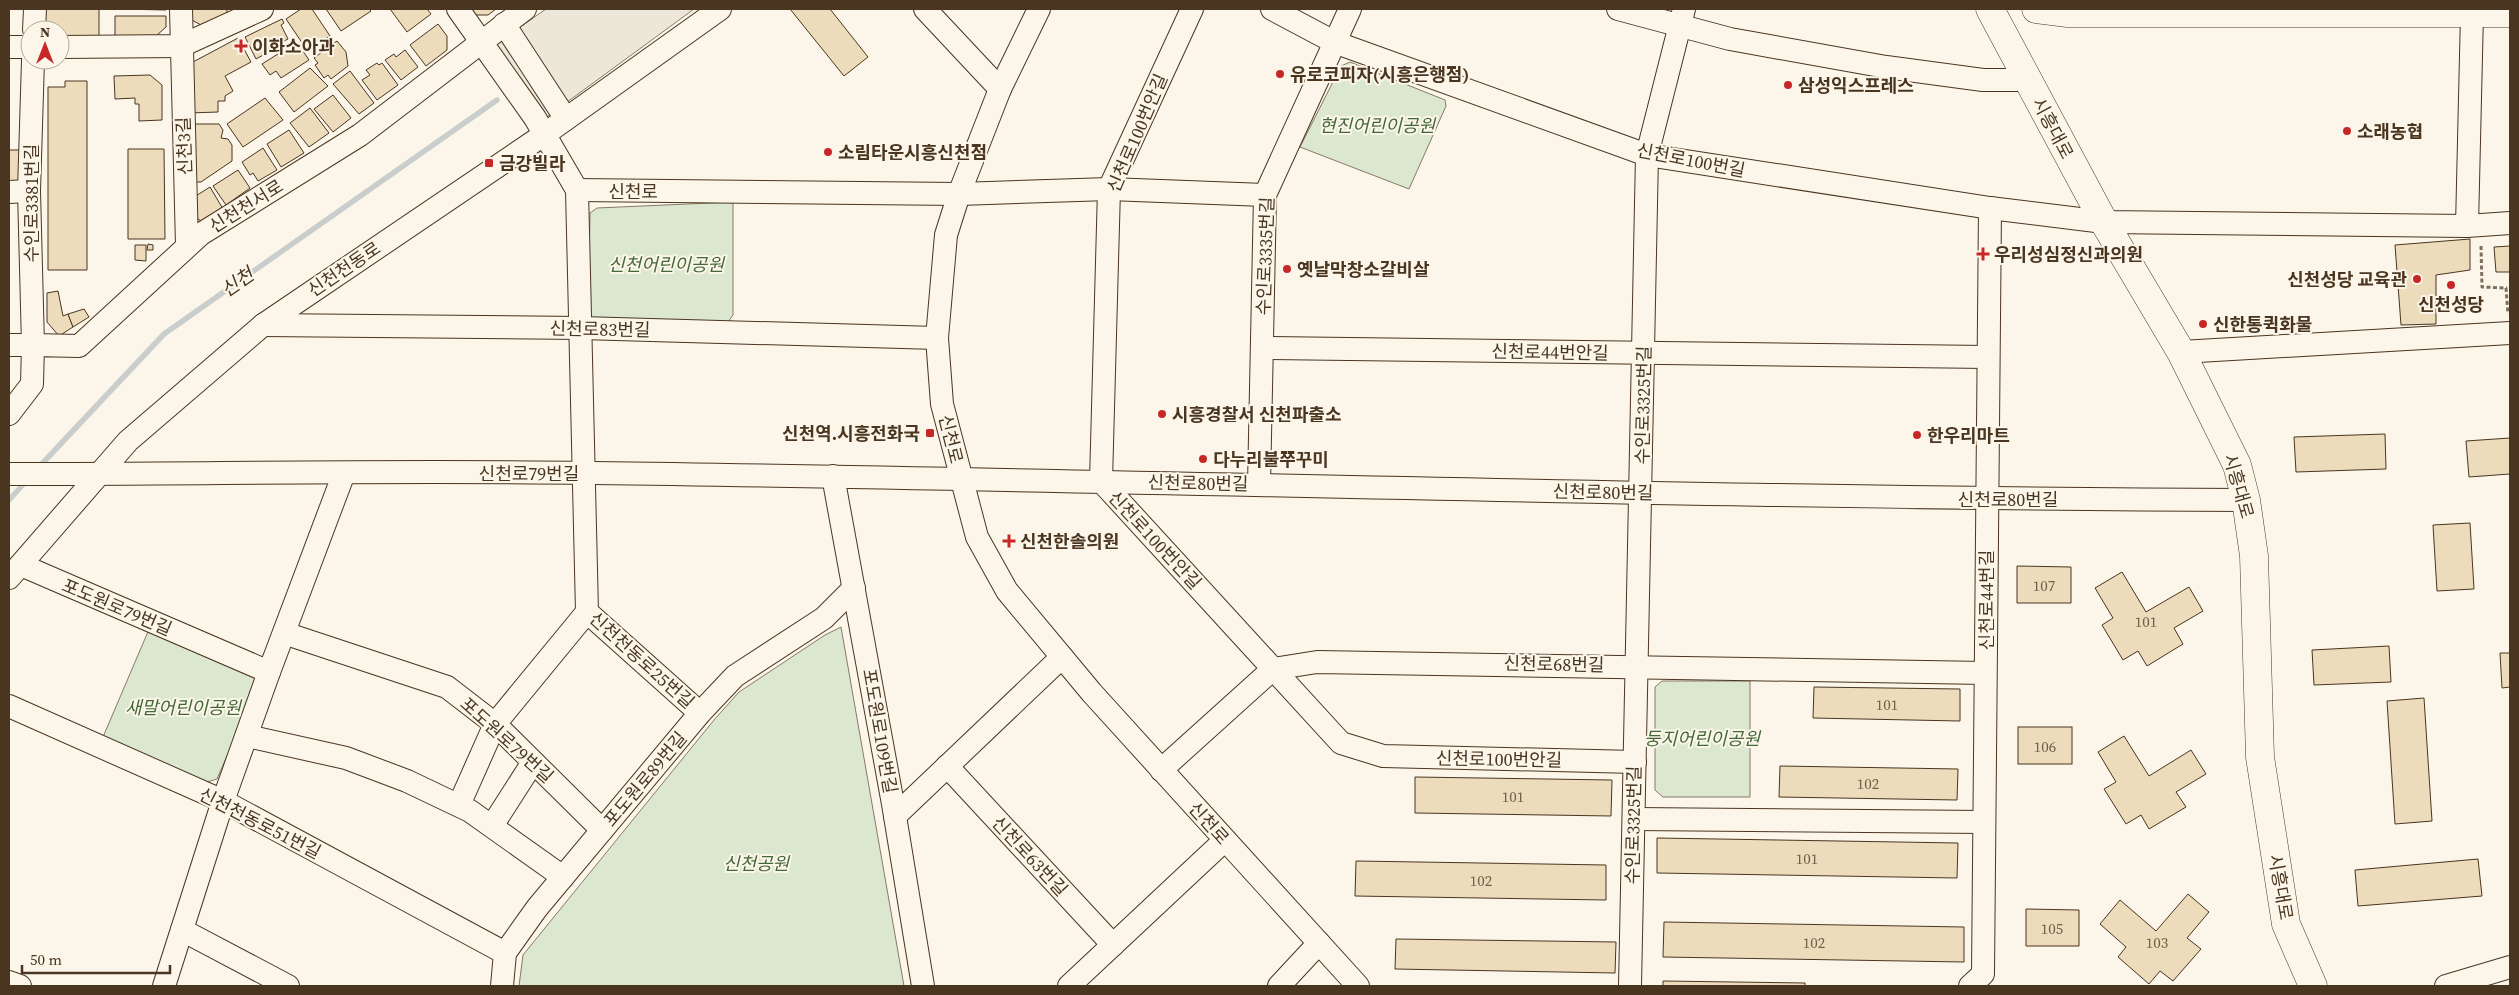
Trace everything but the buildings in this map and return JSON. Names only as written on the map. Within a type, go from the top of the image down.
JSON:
[{"type":"main road","name":"시흥대로","points":[[1990,9],[2104,222],[2181,352],[2237,465],[2246,500],[2254,556],[2260,757],[2286,924],[2313,986]]},
{"type":"main road","points":[[2036,9],[2068,13],[2510,13]]},
{"type":"street","name":"신천3길","points":[[181,9],[187,246]]},
{"type":"street","points":[[70,47],[181,46],[262,9]]},
{"type":"street","name":"신천천동로25번길","points":[[458,9],[540,126],[577,190],[587,612],[700,713]]},
{"type":"street","name":"신천천서로","points":[[9,345],[79,346],[201,234],[360,135],[486,47],[504,24],[525,9]]},
{"type":"street","name":"신천천동로","points":[[15,572],[128,441],[263,325],[540,126],[566,119],[720,9]]},
{"type":"street","points":[[925,9],[1000,89]]},
{"type":"street","name":"신천로","points":[[1039,9],[1000,89],[959,194],[946,235],[938,338],[942,404],[977,537],[1008,592],[1062,657],[1161,770],[1358,986]]},
{"type":"street","name":"신천로100번안길","points":[[1192,9],[1109,189],[1101,481],[1341,742],[1383,756],[1635,762]]},
{"type":"street","name":"신천로100번길","points":[[1272,9],[1334,42],[1647,155],[1990,208],[2104,222],[2474,225],[2510,223]]},
{"type":"street","name":"수인로3335번길","points":[[1259,485],[1265,195],[1350,9]]},
{"type":"street","points":[[1618,9],[1682,16],[1730,39],[1886,67],[1984,80],[2028,80]]},
{"type":"street","points":[[2472,13],[2474,225]]},
{"type":"street","name":"수인로3325번길","points":[[1630,986],[1647,155],[1682,16]]},
{"type":"street","points":[[504,24],[566,119]]},
{"type":"street","name":"수인로3381번길","points":[[32,70],[19,192],[33,345]]},
{"type":"street","points":[[959,194],[1109,189],[1265,195]]},
{"type":"street","name":"신천로","points":[[577,190],[959,194]]},
{"type":"street","name":"신천로44번길","points":[[1983,982],[1990,208]]},
{"type":"street","name":"신천로83번길","points":[[263,325],[580,328],[938,338]]},
{"type":"street","points":[[2181,352],[2510,328]]},
{"type":"street","points":[[9,414],[32,384],[33,345]]},
{"type":"street","name":"신천로44번안길","points":[[1262,348],[1988,358]]},
{"type":"street","name":"신천로79번길","points":[[9,474],[584,473],[960,478]]},
{"type":"street","points":[[164,986],[223,801],[268,672],[344,474]]},
{"type":"street","name":"포도원로109번길","points":[[833,476],[895,816],[923,986]]},
{"type":"street","name":"신천로80번길","points":[[960,478],[1986,499],[2246,500]]},
{"type":"street","name":"포도원로79번길","points":[[15,572],[268,672]]},
{"type":"street","name":"포도원로89번길","points":[[505,953],[563,877],[602,830],[700,713],[735,676],[824,618],[854,588]]},
{"type":"street","points":[[459,805],[495,724],[587,612]]},
{"type":"street","name":"포도원로79번길","points":[[284,633],[447,687],[495,724],[602,830]]},
{"type":"street","points":[[895,816],[1062,657]]},
{"type":"street","name":"신천로68번길","points":[[1273,669],[1317,662],[1637,665],[1985,673]]},
{"type":"street","points":[[1161,770],[1273,669]]},
{"type":"street","name":"신천천동로51번길","points":[[9,706],[223,801],[505,953]]},
{"type":"street","points":[[247,736],[346,758],[407,780],[459,805],[492,826],[563,877]]},
{"type":"street","points":[[492,826],[534,762]]},
{"type":"street","name":"신천로63번길","points":[[947,766],[1113,945]]},
{"type":"street","points":[[1634,819],[1984,822]]},
{"type":"street","points":[[1069,986],[1225,840]]},
{"type":"street","points":[[182,930],[288,986]]},
{"type":"street","points":[[1279,986],[1319,943]]},
{"type":"street","points":[[502,986],[505,953]]},
{"type":"street","points":[[2446,986],[2510,967]]},
{"type":"street","points":[[9,982],[20,986]]},
{"type":"path","points":[[2474,225],[2482,287],[2506,288],[2510,328]]},
{"type":"green space","name":"현진어린이공원","points":[[1350,62],[1445,100],[1446,106],[1409,189],[1300,147],[1341,66]]},
{"type":"green space","name":"신천어린이공원","points":[[733,202],[733,315],[728,322],[595,324],[588,316],[590,213],[597,208]]},
{"type":"green space","name":"새말어린이공원","points":[[150,627],[257,673],[259,682],[217,779],[207,782],[103,737]]},
{"type":"green space","name":"신천공원","points":[[841,627],[904,986],[519,986],[523,955],[714,720],[739,692],[825,635]]},
{"type":"green space","name":"둥지어린이공원","points":[[1662,681],[1750,681],[1750,797],[1663,797],[1655,790],[1655,687]]},
{"type":"shaded area","points":[[546,9],[694,9],[544,119],[496,44]]},
{"type":"waterway","name":"신천","points":[[38,468],[164,334],[497,100]]},
{"type":"waterway","name":"신천","points":[[9,500],[27,480]]},
{"type":"place","name":"이화소아과","points":[[241,46]]},
{"type":"place","name":"유로코피자(시흥은행점)","points":[[1280,74]]},
{"type":"place","name":"삼성익스프레스","points":[[1788,85]]},
{"type":"place","name":"소래농협","points":[[2347,131]]},
{"type":"place","name":"소림타운시흥신천점","points":[[828,152]]},
{"type":"place","name":"금강빌라","points":[[489,163]]},
{"type":"place","name":"우리성심정신과의원","points":[[1983,254]]},
{"type":"place","name":"옛날막창소갈비살","points":[[1287,269]]},
{"type":"place","name":"신천성당 교육관","points":[[2417,279]]},
{"type":"place","name":"신천성당","points":[[2451,285]]},
{"type":"place","name":"신한통퀵화물","points":[[2203,324]]},
{"type":"place","name":"시흥경찰서 신천파출소","points":[[1162,414]]},
{"type":"place","name":"신천역.시흥전화국","points":[[930,433]]},
{"type":"place","name":"한우리마트","points":[[1917,435]]},
{"type":"place","name":"다누리불쭈꾸미","points":[[1203,459]]},
{"type":"place","name":"신천한솔의원","points":[[1009,541]]}]
